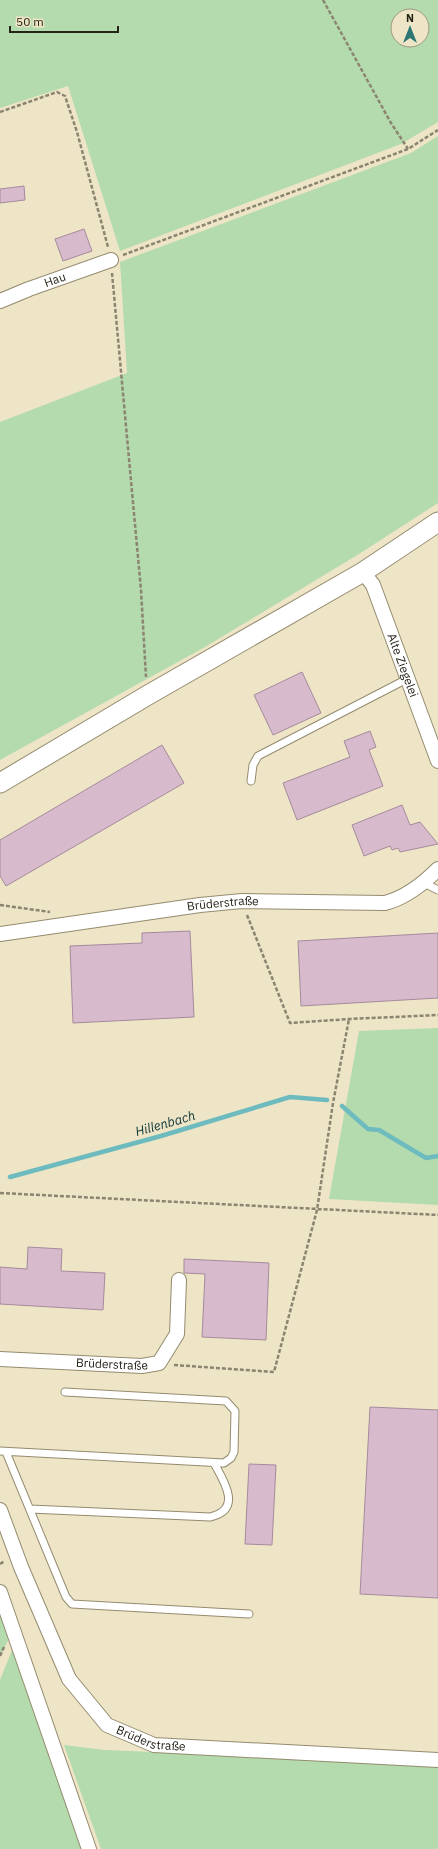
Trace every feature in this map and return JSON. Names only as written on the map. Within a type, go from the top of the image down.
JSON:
[{"type":"main road","points":[[0,783],[148,695],[363,572],[438,522]]},
{"type":"street","name":"Hau","points":[[0,301],[111,260]]},
{"type":"street","name":"Alte Ziegelei","points":[[363,572],[373,585],[438,762]]},
{"type":"street","name":"Brüderstraße","points":[[0,934],[200,905],[242,901],[385,903],[393,901],[424,883],[438,869]]},
{"type":"street","name":"Brüderstraße","points":[[0,1359],[142,1366],[159,1363],[177,1334],[179,1280]]},
{"type":"street","name":"Brüderstraße","points":[[0,1510],[21,1567],[69,1679],[107,1725],[154,1745],[438,1760]]},
{"type":"street","points":[[0,1592],[89,1849]]},
{"type":"lane","points":[[251,781],[252,765],[258,756],[408,679]]},
{"type":"lane","points":[[424,883],[438,890]]},
{"type":"lane","points":[[65,1392],[226,1401],[235,1411],[234,1452],[228,1461],[224,1463],[3,1452],[30,1509],[66,1597],[72,1604],[250,1614]]},
{"type":"lane","points":[[30,1509],[210,1517],[216,1516],[226,1507],[229,1497],[226,1485],[214,1463]]},
{"type":"path","points":[[323,0],[391,123],[408,149]]},
{"type":"path","points":[[0,112],[57,92],[64,96],[77,132],[111,260],[141,590],[148,695]]},
{"type":"path","points":[[111,260],[408,149],[438,130]]},
{"type":"path","points":[[242,901],[290,1023],[438,1015]]},
{"type":"path","points":[[0,906],[52,912]]},
{"type":"path","points":[[154,1364],[274,1372],[317,1210],[332,1103],[349,1019]]},
{"type":"path","points":[[0,1193],[438,1215]]},
{"type":"green space","points":[[0,0],[438,0],[438,122],[401,144],[120,251],[68,86],[0,108]]},
{"type":"green space","points":[[438,136],[438,503],[359,554],[205,647],[0,760],[0,422],[127,373],[120,262],[411,153]]},
{"type":"green space","points":[[438,1028],[438,1205],[329,1199],[359,1031]]},
{"type":"green space","points":[[0,1592],[13,1631],[0,1656]]},
{"type":"green space","points":[[12,1650],[85,1849],[0,1849],[0,1680]]},
{"type":"green space","points":[[64,1745],[105,1750],[438,1764],[438,1849],[101,1849]]},
{"type":"building","points":[[24,186],[25,200],[0,203],[0,189]]},
{"type":"building","points":[[84,229],[92,251],[63,261],[55,239]]},
{"type":"building","points":[[302,672],[321,713],[273,735],[254,695]]},
{"type":"building","points":[[370,731],[376,747],[369,750],[383,786],[297,820],[283,783],[350,757],[344,741]]},
{"type":"building","points":[[162,745],[184,783],[6,886],[0,876],[0,840]]},
{"type":"building","points":[[402,805],[410,825],[420,822],[438,844],[400,852],[398,848],[392,850],[390,846],[364,856],[352,825]]},
{"type":"building","points":[[190,931],[194,1017],[73,1023],[70,946],[142,943],[142,933]]},
{"type":"building","points":[[438,933],[438,998],[301,1006],[298,941]]},
{"type":"building","points":[[28,1247],[62,1249],[61,1271],[105,1273],[103,1310],[0,1304],[0,1267],[27,1269]]},
{"type":"building","points":[[184,1259],[269,1263],[266,1340],[202,1337],[205,1274],[184,1273]]},
{"type":"building","points":[[370,1407],[438,1410],[438,1598],[360,1594]]},
{"type":"building","points":[[249,1464],[276,1465],[272,1545],[245,1544]]},
{"type":"waterway","name":"Hillenbach","points":[[10,1177],[161,1136],[290,1097],[327,1100]]},
{"type":"waterway","name":"Hillenbach","points":[[342,1106],[368,1129],[379,1130],[426,1158],[438,1156]]}]
